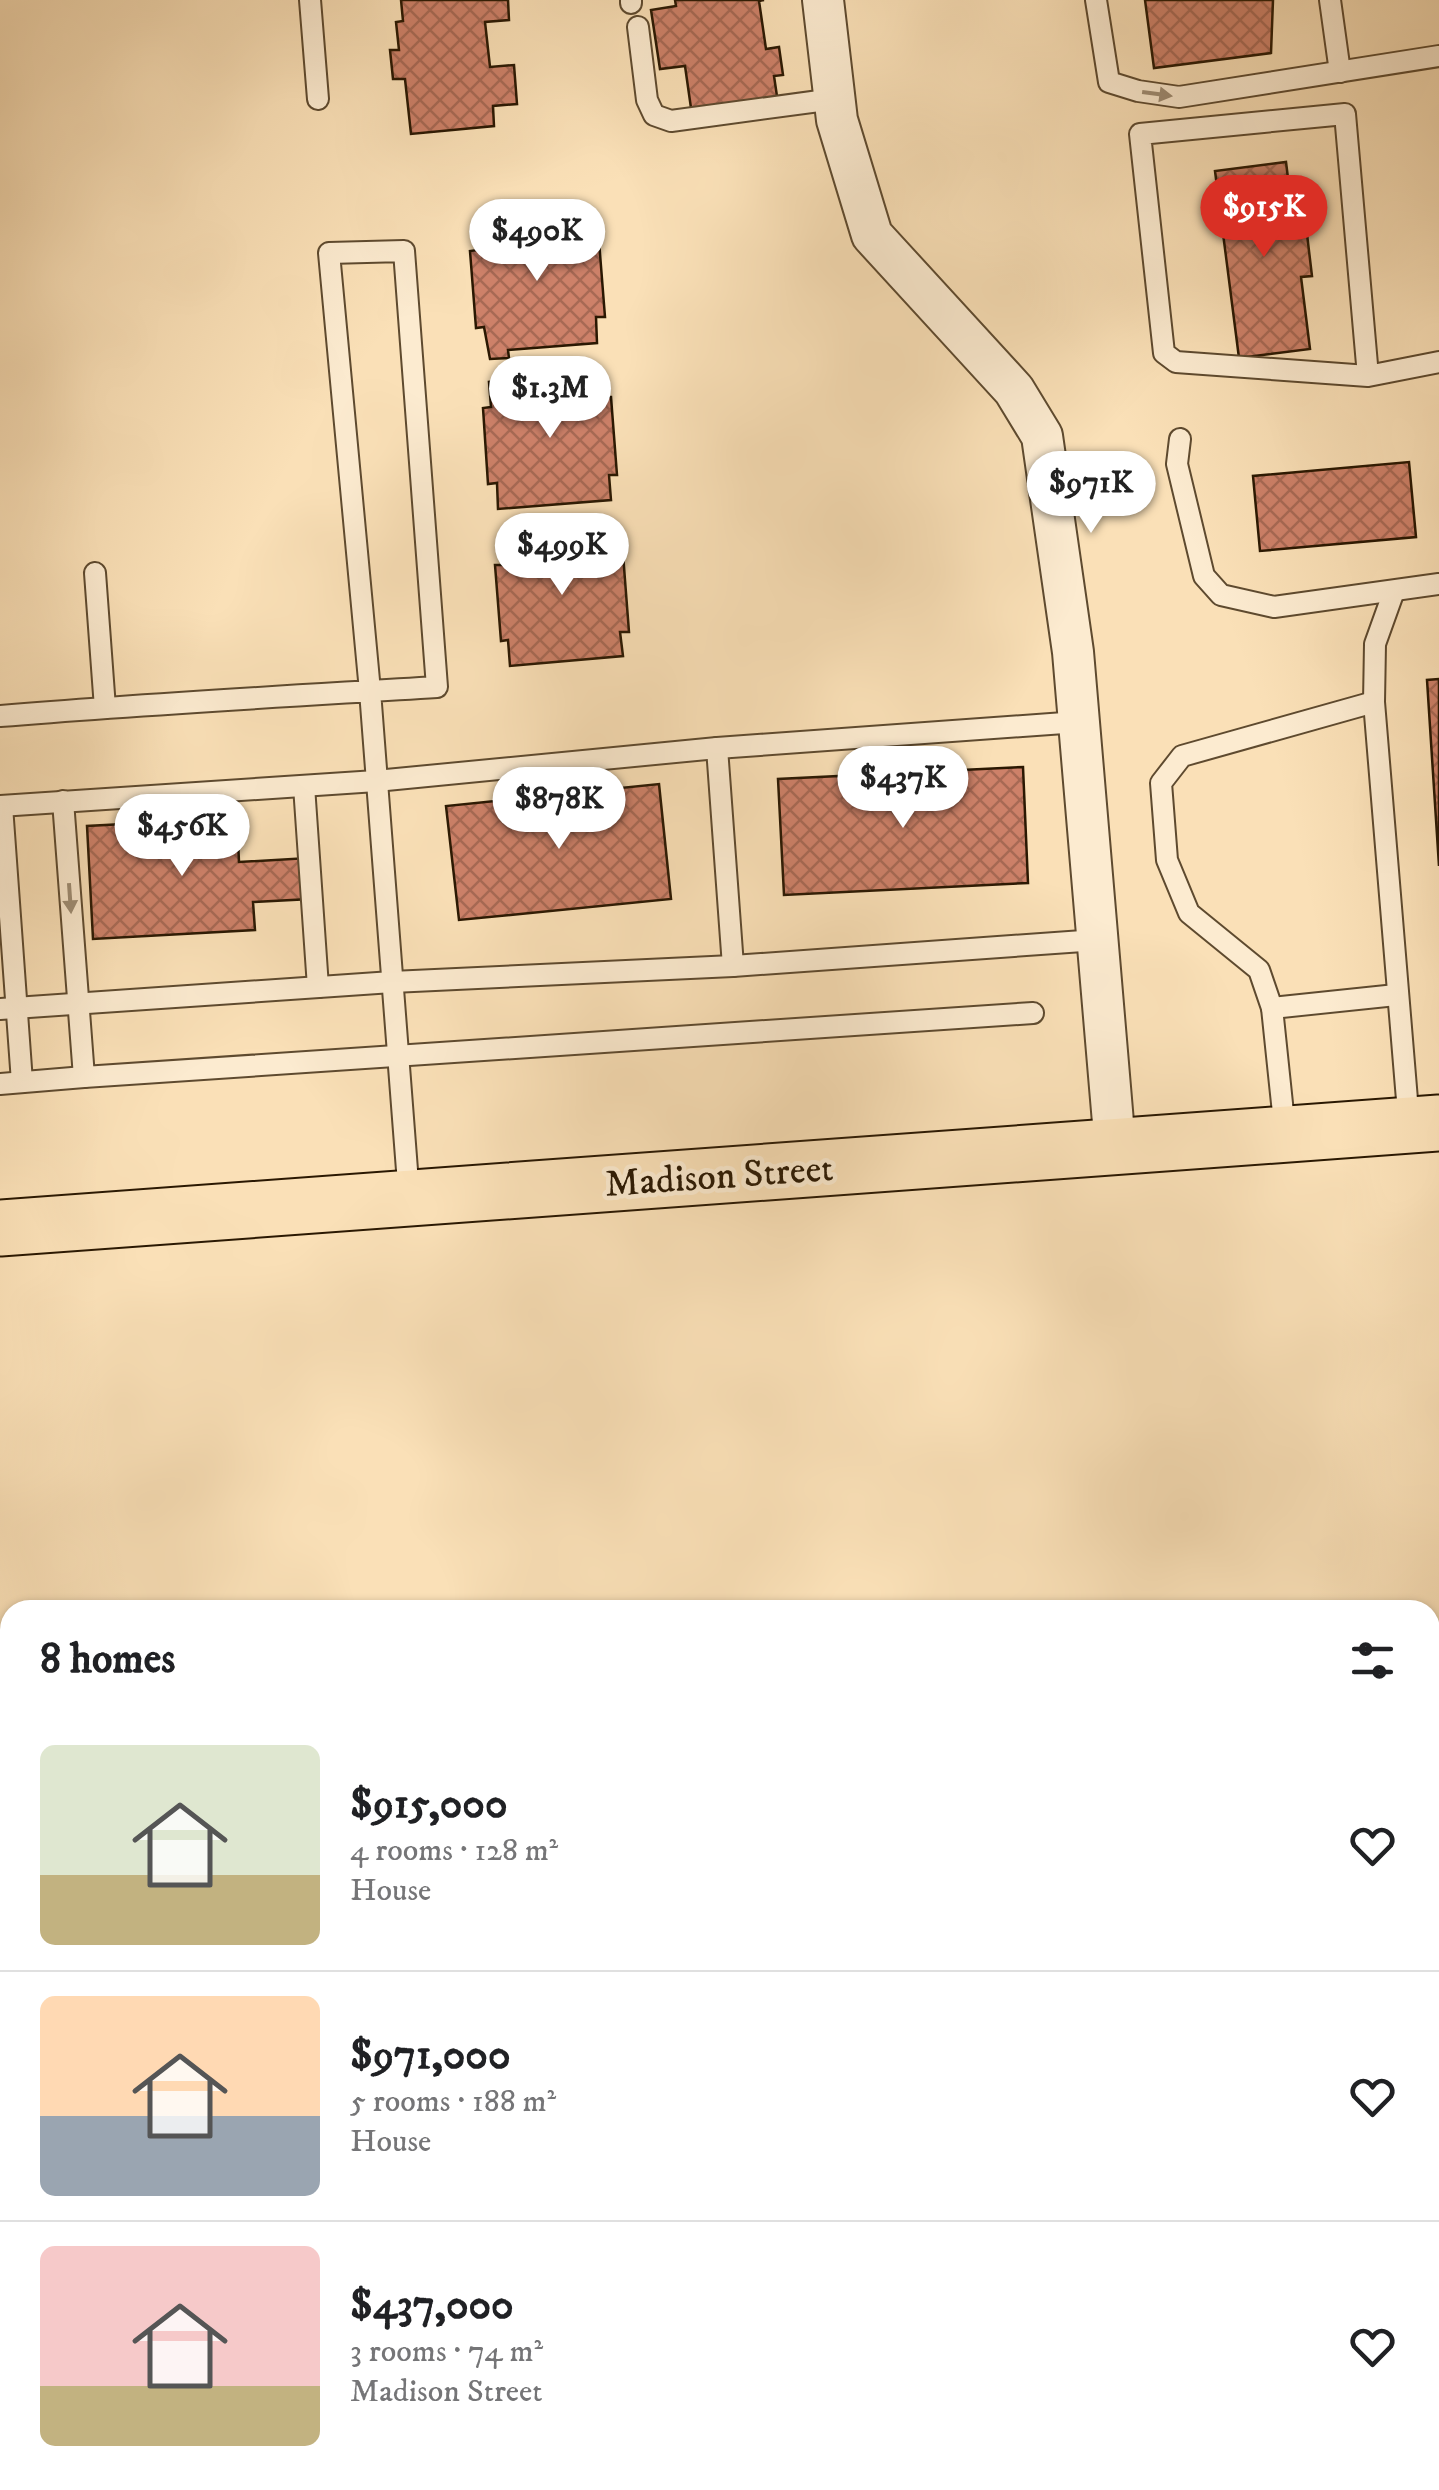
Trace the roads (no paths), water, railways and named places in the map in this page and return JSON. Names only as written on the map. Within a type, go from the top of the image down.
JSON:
[{"type":"main road","name":"Madison Street","points":[[0,1228],[1424,1124]]},
{"type":"street","points":[[822,0],[836,120],[872,234],[1014,390],[1042,436],[1072,652],[1115,1146]]},
{"type":"lane","points":[[310,0],[318,99]]},
{"type":"lane","points":[[1096,0],[1109,82],[1138,91],[1179,97],[1439,56]]},
{"type":"lane","points":[[1330,0],[1340,72]]},
{"type":"lane","points":[[638,27],[647,100],[654,115],[672,120],[834,99]]},
{"type":"lane","points":[[1368,376],[1345,114],[1140,134],[1164,353],[1176,362],[1368,376],[1439,362]]},
{"type":"lane","points":[[0,716],[105,708],[370,691],[438,686],[404,251],[329,254],[370,691],[409,1198]]},
{"type":"lane","points":[[1180,439],[1177,464],[1204,576],[1221,595],[1274,607],[1439,584]]},
{"type":"lane","points":[[95,572],[105,708]]},
{"type":"lane","points":[[1394,591],[1376,644],[1374,702],[1396,994],[1424,1124]]},
{"type":"lane","points":[[1286,1134],[1272,1008],[1259,970],[1189,912],[1167,860],[1161,783],[1182,756],[1374,702]]},
{"type":"lane","points":[[22,1082],[8,1008],[1,806],[376,781],[717,748],[1078,722]]},
{"type":"lane","points":[[717,748],[733,966]]},
{"type":"lane","points":[[304,786],[318,987]]},
{"type":"lane","points":[[63,801],[84,1077]]},
{"type":"lane","points":[[8,1008],[392,982],[733,966],[1097,940]]},
{"type":"lane","points":[[1272,1008],[1396,994]]},
{"type":"lane","points":[[0,1084],[1033,1014]]}]
